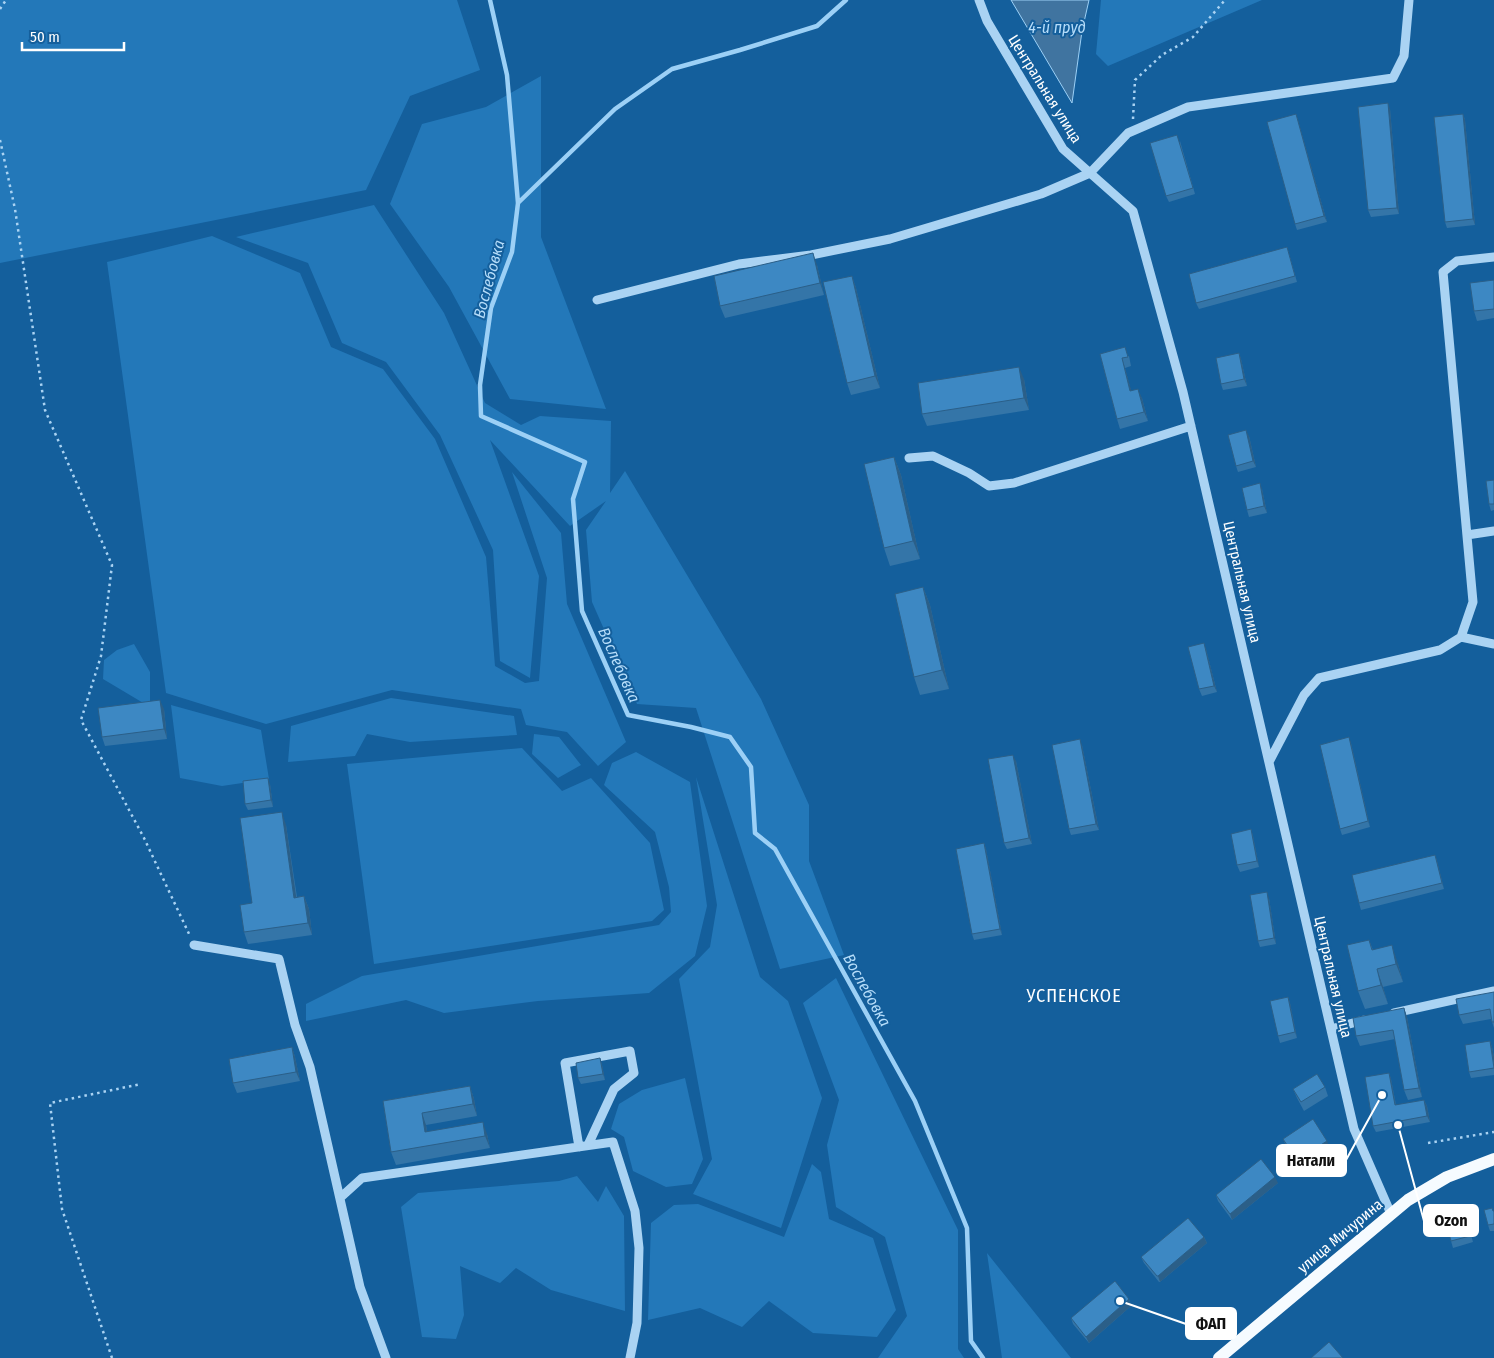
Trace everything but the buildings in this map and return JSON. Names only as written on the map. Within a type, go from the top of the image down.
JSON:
[{"type":"main road","name":"улица Мичурина","points":[[1218,1358],[1408,1200],[1447,1177],[1494,1159]]},
{"type":"street","name":"Центральная улица","points":[[979,0],[987,20],[1063,148],[1133,212],[1183,392],[1354,1129],[1391,1214]]},
{"type":"street","points":[[597,300],[739,264],[811,255],[890,239],[1041,194],[1090,173],[1128,134],[1188,107],[1393,78],[1404,56],[1409,0]]},
{"type":"street","points":[[1269,762],[1304,695],[1319,678],[1440,650],[1461,637],[1473,602],[1444,272],[1456,261],[1494,258]]},
{"type":"street","points":[[909,458],[933,456],[969,473],[988,486],[1014,483],[1191,426]]},
{"type":"street","points":[[1467,535],[1494,531]]},
{"type":"street","points":[[1461,637],[1494,644]]},
{"type":"street","points":[[194,945],[279,959],[295,1025],[310,1067],[360,1287],[386,1358]]},
{"type":"street","points":[[1389,1014],[1494,991]]},
{"type":"street","points":[[1331,1029],[1370,1019]]},
{"type":"street","points":[[630,1052],[634,1074],[614,1090],[584,1146],[565,1063],[630,1052]]},
{"type":"street","points":[[340,1197],[362,1178],[613,1142],[635,1211],[639,1248],[637,1323],[630,1358]]},
{"type":"path","points":[[0,9],[6,0]]},
{"type":"path","points":[[1128,134],[1133,120],[1135,80],[1162,55],[1193,37],[1225,0]]},
{"type":"path","points":[[0,140],[15,209],[45,410],[112,565],[101,656],[82,720],[144,838],[194,945]]},
{"type":"path","points":[[112,1358],[62,1208],[50,1103],[141,1084]]},
{"type":"path","points":[[1428,1143],[1494,1132]]},
{"type":"shaded area","points":[[0,0],[457,0],[480,70],[410,96],[366,190],[0,263]]},
{"type":"shaded area","points":[[1101,0],[1262,0],[1108,66],[1096,54]]},
{"type":"shaded area","points":[[541,76],[541,237],[606,409],[510,399],[449,287],[390,204],[422,124],[486,107]]},
{"type":"shaded area","points":[[374,205],[444,313],[485,403],[521,425],[540,416],[611,421],[610,493],[625,471],[761,699],[809,805],[809,861],[844,955],[780,969],[696,708],[637,704],[592,602],[586,530],[606,501],[570,526],[490,440],[539,576],[530,678],[500,661],[493,550],[440,435],[386,362],[342,343],[308,263],[236,237]]},
{"type":"shaded area","points":[[212,236],[300,273],[331,347],[383,369],[435,439],[486,557],[495,666],[525,683],[539,681],[547,578],[512,472],[561,533],[567,604],[626,742],[598,766],[567,732],[526,725],[521,709],[392,690],[266,724],[166,693],[107,262]]},
{"type":"shaded area","points":[[134,644],[150,672],[150,707],[103,679],[104,660],[117,650]]},
{"type":"shaded area","points":[[391,698],[514,716],[517,735],[410,742],[367,734],[355,756],[288,762],[291,726]]},
{"type":"shaded area","points":[[171,705],[261,730],[269,779],[222,786],[180,778]]},
{"type":"shaded area","points":[[534,734],[559,737],[581,765],[558,778],[532,754]]},
{"type":"shaded area","points":[[522,748],[562,791],[591,778],[650,843],[664,910],[652,921],[374,964],[347,764]]},
{"type":"shaded area","points":[[636,752],[690,782],[707,906],[695,956],[649,993],[538,1001],[444,1013],[406,1000],[306,1021],[306,1004],[362,976],[659,925],[671,912],[669,887],[655,832],[604,785],[612,763]]},
{"type":"shaded area","points":[[696,777],[760,977],[788,1001],[822,1098],[781,1228],[693,1194],[712,1159],[679,979],[710,947],[717,905]]},
{"type":"shaded area","points":[[836,978],[958,1230],[958,1349],[964,1358],[878,1358],[907,1316],[885,1237],[836,1207],[827,1145],[839,1100],[803,1003]]},
{"type":"shaded area","points":[[685,1078],[703,1159],[692,1184],[666,1187],[633,1171],[624,1137],[611,1129],[619,1104],[642,1090]]},
{"type":"shaded area","points":[[812,1164],[821,1172],[829,1219],[873,1238],[896,1310],[877,1337],[813,1333],[769,1301],[742,1327],[700,1308],[648,1320],[651,1223],[674,1205],[698,1204],[784,1237]]},
{"type":"shaded area","points":[[577,1176],[598,1202],[606,1186],[624,1216],[625,1311],[551,1290],[516,1268],[500,1283],[460,1266],[464,1315],[456,1339],[422,1337],[401,1207],[418,1193],[559,1181]]},
{"type":"shaded area","points":[[987,1253],[1071,1358],[1002,1358]]},
{"type":"water","name":"4-й пруд","points":[[1011,0],[1089,0],[1082,31],[1072,103]]},
{"type":"waterway","name":"Вослебовка","points":[[490,0],[507,75],[518,203],[512,252],[491,308],[480,385],[481,416],[585,462],[573,499],[582,611],[628,715],[691,727],[730,737],[751,767],[755,833],[775,849],[915,1101],[967,1228],[971,1341],[983,1358]]},
{"type":"waterway","points":[[518,203],[615,109],[672,69],[817,26],[846,0]]},
{"type":"place","name":"Натали","points":[[1382,1095]]},
{"type":"place","name":"Ozon","points":[[1398,1125]]},
{"type":"place","name":"ФАП","points":[[1120,1301]]},
{"type":"district","name":"УСПЕНСКОЕ","points":[[1074,996]]}]
